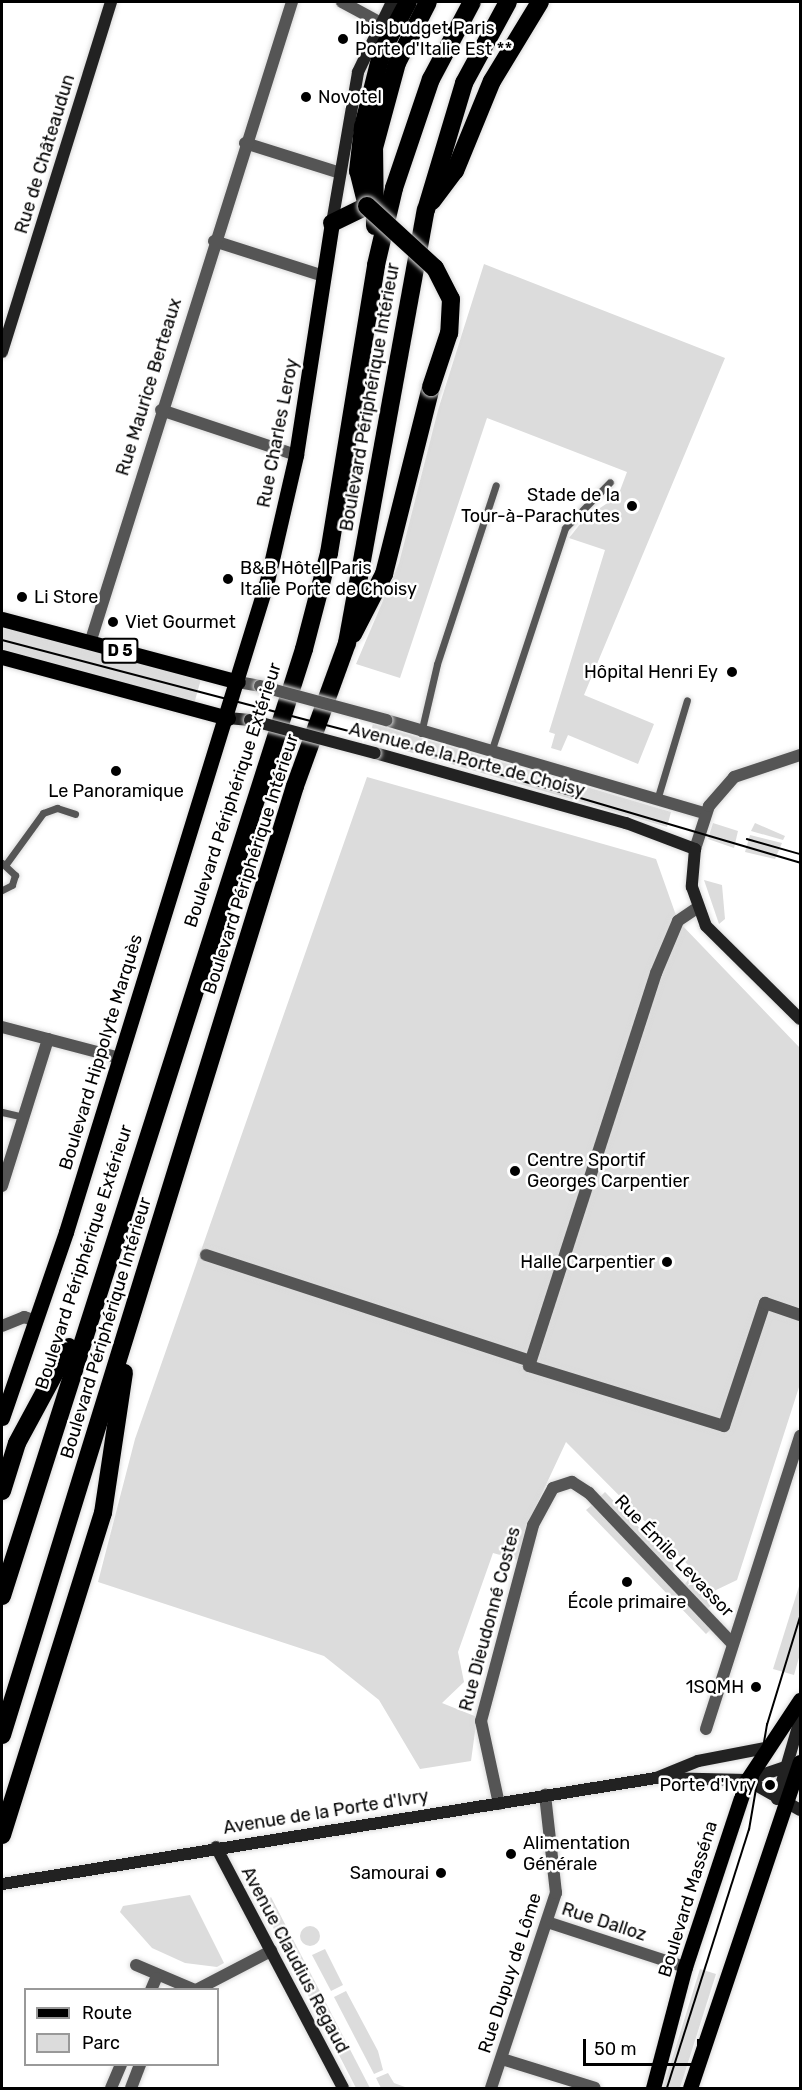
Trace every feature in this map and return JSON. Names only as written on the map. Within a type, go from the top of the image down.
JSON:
[{"type":"highway","points":[[347,644],[384,573],[431,387],[449,333],[451,299],[435,268],[367,206],[358,171],[363,127],[382,51],[408,2]]},
{"type":"highway","points":[[376,265],[374,148],[397,63],[428,2]]},
{"type":"highway","name":"Boulevard Périphérique Extérieur","points":[[2,1596],[87,1313],[304,649],[346,465],[376,265],[419,110],[472,2]]},
{"type":"highway","name":"Boulevard Périphérique Intérieur","points":[[2,1735],[295,786],[347,644],[426,210],[464,83],[508,2]]},
{"type":"highway","points":[[426,210],[455,171],[492,81],[540,2]]},
{"type":"highway","points":[[332,223],[367,206]]},
{"type":"highway","points":[[2,1491],[17,1443],[87,1313]]},
{"type":"highway","points":[[2,1835],[103,1513],[133,1315]]},
{"type":"main road","name":"Rue de Châteaudun","points":[[2,352],[111,2]]},
{"type":"main road","name":"Rue Charles Leroy","points":[[236,689],[296,455],[358,72],[379,22],[392,2]]},
{"type":"main road","name":"D 5","points":[[2,619],[90,643],[236,689]]},
{"type":"main road","name":"D 5","points":[[2,657],[228,718]]},
{"type":"main road","name":"Boulevard Hippolyte Marquès","points":[[2,1418],[36,1321],[236,689]]},
{"type":"main road","name":"Avenue de la Porte de Choisy","points":[[228,718],[250,720],[615,820],[695,849]]},
{"type":"main road","points":[[695,849],[697,908],[705,926],[801,1019]]},
{"type":"main road","name":"Boulevard Masséna","points":[[653,2088],[685,1967],[747,1780],[801,1700]]},
{"type":"main road","points":[[690,2088],[788,1804],[801,1720]]},
{"type":"main road","name":"Avenue de la Porte d'Ivry","points":[[656,1778],[698,1761],[771,1747]]},
{"type":"main road","name":"Avenue de la Porte d'Ivry","points":[[2,1884],[216,1847],[656,1778],[747,1780],[796,1764]]},
{"type":"main road","points":[[747,1780],[788,1804]]},
{"type":"main road","name":"Avenue Claudius Regaud","points":[[216,1847],[343,2088]]},
{"type":"street","name":"Rue Maurice Berteaux","points":[[90,643],[214,241],[292,2]]},
{"type":"street","points":[[342,2],[379,22]]},
{"type":"street","points":[[245,143],[340,173]]},
{"type":"street","points":[[214,241],[324,276]]},
{"type":"street","points":[[161,410],[296,455]]},
{"type":"street","name":"Avenue de la Porte de Choisy","points":[[236,689],[260,686],[386,720],[421,733],[705,813]]},
{"type":"street","points":[[695,849],[705,813],[718,792],[743,771],[801,755]]},
{"type":"street","points":[[697,908],[678,921],[656,973],[529,1366],[724,1426],[765,1303],[801,1315]]},
{"type":"street","points":[[2,1027],[120,1058]]},
{"type":"street","points":[[2,1186],[48,1039]]},
{"type":"street","points":[[206,1255],[530,1361]]},
{"type":"street","points":[[2,1326],[24,1317],[36,1321]]},
{"type":"street","points":[[706,1729],[801,1436]]},
{"type":"street","name":"Rue Dieudonné Costes","points":[[499,1804],[481,1720],[533,1525],[559,1483],[572,1482],[590,1493]]},
{"type":"street","name":"Rue Émile Levassor","points":[[590,1493],[732,1644]]},
{"type":"street","name":"Rue Dupuy de Lôme","points":[[491,2088],[556,1893],[545,1795]]},
{"type":"street","name":"Rue Dalloz","points":[[547,1922],[685,1967]]},
{"type":"street","points":[[198,1988],[271,1951]]},
{"type":"street","points":[[136,1965],[154,1984],[172,1987]]},
{"type":"street","points":[[502,2059],[595,2088]]},
{"type":"street","points":[[111,2088],[120,2066]]},
{"type":"street","points":[[131,2088],[139,2066]]},
{"type":"lane","points":[[490,753],[565,528],[610,482]]},
{"type":"lane","points":[[421,733],[437,664],[496,485]]},
{"type":"lane","points":[[657,800],[687,700]]},
{"type":"lane","points":[[2,890],[15,880],[4,863],[43,813],[57,808],[75,814]]},
{"type":"lane","points":[[2,1112],[23,1117]]},
{"type":"green space","name":"Stade de la Tour-à-Parachutes","points":[[484,264],[725,358],[584,695],[654,724],[638,764],[568,735],[561,751],[551,748],[555,734],[549,732],[605,550],[569,538],[585,518],[618,496],[627,472],[487,418],[400,678],[356,664],[399,563],[438,410]]},
{"type":"green space","points":[[2,623],[201,679],[194,704],[2,649]]},
{"type":"green space","points":[[373,724],[671,812],[667,827],[368,740]]},
{"type":"green space","name":"Centre Sportif Georges Carpentier","points":[[367,777],[656,859],[678,921],[800,1048],[800,1384],[737,1580],[714,1591],[566,1442],[529,1521],[518,1560],[493,1553],[458,1652],[464,1682],[442,1703],[477,1717],[471,1761],[420,1769],[379,1700],[324,1656],[98,1582],[135,1439]]},
{"type":"green space","points":[[713,823],[738,831],[734,848],[708,839]]},
{"type":"green space","points":[[755,823],[785,836],[783,840],[751,831]]},
{"type":"green space","points":[[750,835],[782,843],[775,859],[745,852]]},
{"type":"green space","points":[[704,880],[722,885],[725,919],[719,924]]},
{"type":"green space","points":[[605,1492],[677,1567],[672,1572],[600,1497]]},
{"type":"green space","points":[[592,1505],[711,1629],[706,1634],[586,1510]]},
{"type":"green space","points":[[689,1579],[713,1604],[707,1609],[684,1585]]},
{"type":"green space","points":[[800,1583],[800,1654],[794,1675],[773,1669]]},
{"type":"green space","points":[[190,1895],[224,1963],[217,1967],[185,1963],[152,1948],[120,1912],[123,1906]]},
{"type":"green space","points":[[271,1897],[370,2088],[356,2088],[262,1906]]},
{"type":"green space","points":[[310,1926],[317,1929],[320,1936],[317,1943],[310,1946],[303,1943],[300,1936],[303,1929]]},
{"type":"green space","points":[[325,1949],[343,1985],[331,1991],[312,1955]]},
{"type":"green space","points":[[700,1969],[716,1974],[680,2088],[663,2088]]},
{"type":"green space","points":[[346,1991],[378,2051],[383,2070],[374,2074],[334,1997]]},
{"type":"green space","points":[[388,2073],[394,2083],[405,2087],[381,2088],[376,2078]]},
{"type":"tram line","points":[[2,640],[380,739],[800,863]]},
{"type":"tram line","points":[[747,839],[800,854]]},
{"type":"tram line","points":[[667,2088],[749,1830],[767,1725],[800,1617]]},
{"type":"place","name":"Ibis budget Paris Porte d'Italie Est **","points":[[343,39]]},
{"type":"place","name":"Novotel","points":[[306,97]]},
{"type":"place","name":"Stade de la Tour-à-Parachutes","points":[[632,506]]},
{"type":"place","name":"B&B Hôtel Paris Italie Porte de Choisy","points":[[228,579]]},
{"type":"place","name":"Li Store","points":[[22,597]]},
{"type":"place","name":"Viet Gourmet","points":[[113,622]]},
{"type":"place","name":"Hôpital Henri Ey","points":[[732,672]]},
{"type":"place","name":"Le Panoramique","points":[[116,771]]},
{"type":"place","name":"Centre Sportif Georges Carpentier","points":[[515,1171]]},
{"type":"place","name":"Halle Carpentier","points":[[667,1262]]},
{"type":"place","name":"École primaire","points":[[627,1582]]},
{"type":"place","name":"1SQMH","points":[[756,1687]]},
{"type":"place","name":"Porte d'Ivry","points":[[770,1785]]},
{"type":"place","name":"Alimentation Générale","points":[[511,1854]]},
{"type":"place","name":"Samourai","points":[[441,1873]]}]
